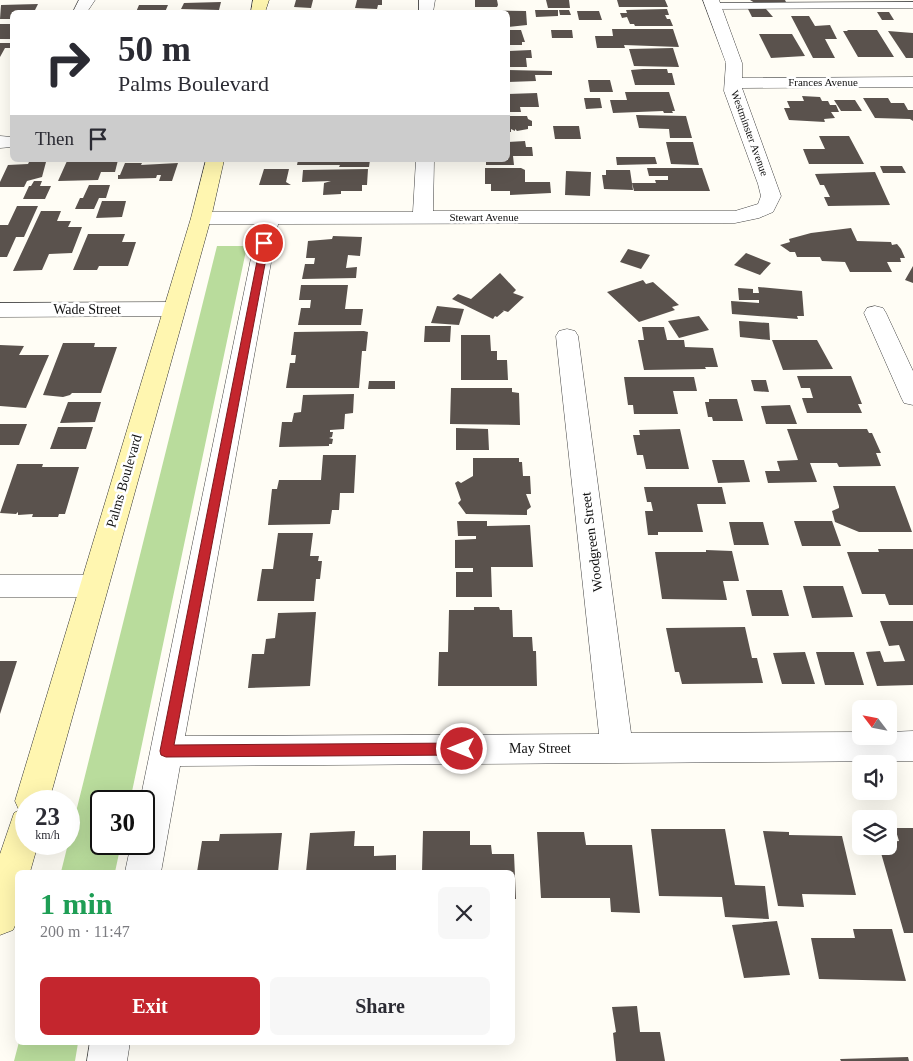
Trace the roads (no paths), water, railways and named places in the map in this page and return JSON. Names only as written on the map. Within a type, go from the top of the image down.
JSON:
[{"type":"street","name":"Westminster Avenue","points":[[712,3],[734,63],[733,91],[768,184],[771,196],[766,208]]},
{"type":"street","name":"Frances Avenue","points":[[733,83],[913,82]]},
{"type":"street","name":"Palms Boulevard","points":[[35,790],[201,218],[215,162]]},
{"type":"street","points":[[424,217],[425,162]]},
{"type":"street","name":"Stewart Avenue","points":[[201,218],[735,217],[752,214],[766,208]]},
{"type":"street","points":[[143,870],[269,218]]},
{"type":"street","name":"Wade Street","points":[[0,310],[174,309]]},
{"type":"street","points":[[875,313],[913,397]]},
{"type":"street","name":"Woodgreen Street","points":[[566,336],[617,748]]},
{"type":"street","points":[[0,586],[93,586]]},
{"type":"street","name":"May Street","points":[[166,751],[913,746]]},
{"type":"street","points":[[0,917],[17,855]]},
{"type":"street","points":[[107,1061],[110,1045]]},
{"type":"lane","points":[[712,3],[913,5]]}]
